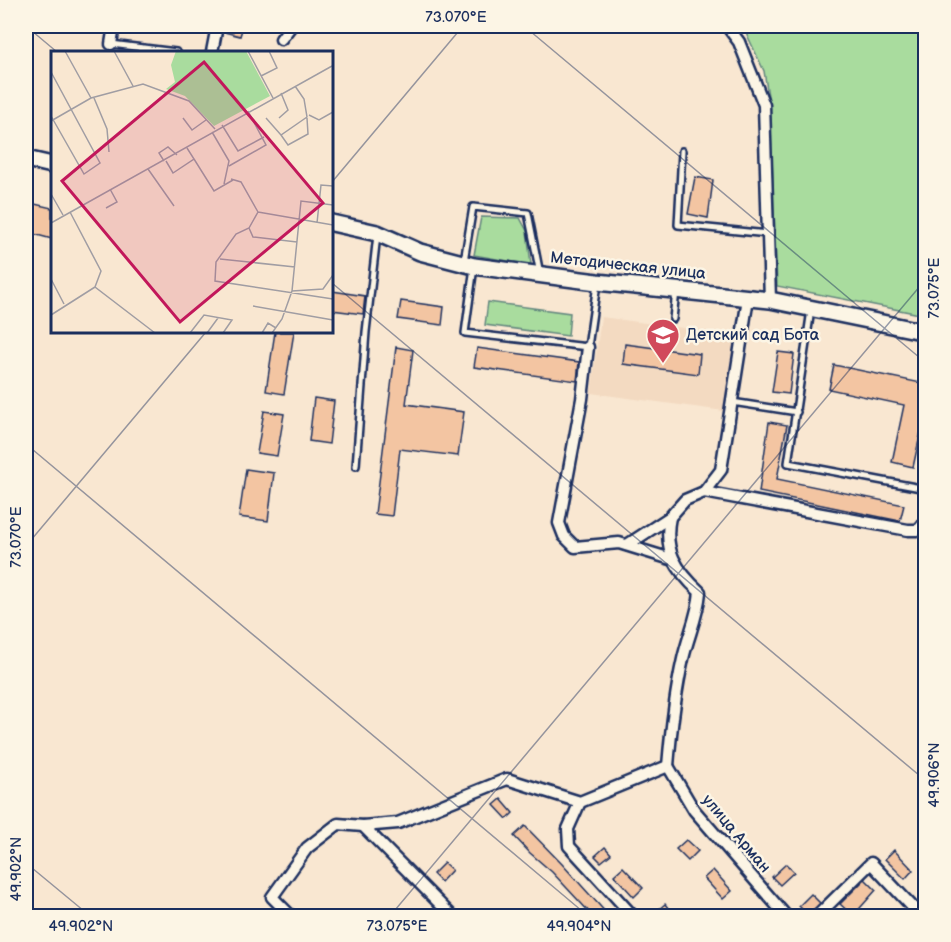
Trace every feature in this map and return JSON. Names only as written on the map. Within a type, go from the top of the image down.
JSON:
[{"type":"main road","points":[[26,159],[51,165]]},
{"type":"main road","name":"Методическая улица","points":[[333,223],[377,233],[420,252],[469,264],[597,282],[771,300],[926,332]]},
{"type":"street","points":[[111,44],[114,26]]},
{"type":"street","points":[[212,51],[217,26]]},
{"type":"street","points":[[281,39],[291,26]]},
{"type":"street","points":[[727,26],[739,42],[764,105],[771,300]]},
{"type":"street","points":[[627,545],[670,517],[685,500],[704,492],[721,470],[748,298]]},
{"type":"street","points":[[588,347],[582,399],[559,523],[564,536],[575,547],[627,545],[671,559]]},
{"type":"street","points":[[704,492],[908,530],[918,530],[926,521]]},
{"type":"street","points":[[291,916],[272,897],[307,848],[338,824],[363,826],[398,823],[507,779],[580,802],[668,766],[670,732],[683,658],[698,612],[700,592],[671,559],[668,543],[670,517]]},
{"type":"street","name":"улица Арман","points":[[668,766],[694,810],[786,916]]},
{"type":"street","points":[[580,802],[568,830],[569,846],[633,916]]},
{"type":"street","points":[[363,826],[452,916]]},
{"type":"street","points":[[817,916],[871,863],[921,916]]},
{"type":"lane","points":[[111,44],[168,51]]},
{"type":"lane","points":[[682,151],[678,225],[768,234]]},
{"type":"lane","points":[[540,275],[528,213],[473,207],[465,333],[588,347],[597,282]]},
{"type":"lane","points":[[356,466],[366,332],[377,233]]},
{"type":"lane","points":[[673,319],[677,289]]},
{"type":"lane","points":[[811,308],[788,463],[926,489]]},
{"type":"lane","points":[[732,402],[797,412]]},
{"type":"shaded area","name":"Детский сад Бота","points":[[601,317],[735,335],[724,411],[591,393]]},
{"type":"green space","points":[[743,26],[925,26],[925,315],[777,286],[770,108],[764,71]]},
{"type":"green space","points":[[481,217],[520,218],[527,231],[531,265],[474,255]]},
{"type":"green space","points":[[488,302],[570,313],[568,336],[485,325]]},
{"type":"building","points":[[224,26],[243,26],[240,36],[224,32]]},
{"type":"building","points":[[695,177],[713,180],[708,218],[688,214]]},
{"type":"building","points":[[26,202],[51,208],[51,239],[26,232]]},
{"type":"building","points":[[333,291],[365,296],[363,314],[333,310]]},
{"type":"building","points":[[401,301],[444,307],[442,325],[398,319]]},
{"type":"building","points":[[275,333],[294,333],[284,394],[266,391]]},
{"type":"building","points":[[625,344],[700,354],[698,374],[623,364]]},
{"type":"building","points":[[396,347],[413,350],[406,404],[464,412],[458,456],[400,449],[392,516],[375,514]]},
{"type":"building","points":[[477,348],[579,362],[577,381],[474,367]]},
{"type":"building","points":[[778,352],[794,354],[789,394],[772,392]]},
{"type":"building","points":[[834,365],[926,384],[926,409],[913,467],[892,462],[904,405],[829,389]]},
{"type":"building","points":[[314,398],[334,401],[329,444],[309,441]]},
{"type":"building","points":[[264,411],[284,414],[277,456],[257,453]]},
{"type":"building","points":[[769,422],[787,425],[777,479],[904,505],[900,521],[759,492]]},
{"type":"building","points":[[246,469],[274,473],[268,521],[239,517]]},
{"type":"building","points":[[501,799],[513,813],[507,819],[494,805]]},
{"type":"building","points":[[525,826],[609,916],[593,916],[514,836]]},
{"type":"building","points":[[686,840],[698,851],[688,861],[676,849]]},
{"type":"building","points":[[605,847],[611,854],[601,862],[595,856]]},
{"type":"building","points":[[894,850],[913,870],[905,879],[885,859]]},
{"type":"building","points":[[444,863],[452,870],[441,882],[433,874]]},
{"type":"building","points":[[786,864],[794,872],[780,885],[772,877]]},
{"type":"building","points":[[623,867],[643,888],[634,897],[614,875]]},
{"type":"building","points":[[713,870],[732,891],[723,899],[704,878]]},
{"type":"building","points":[[865,879],[876,890],[853,916],[840,904]]},
{"type":"building","points":[[811,894],[820,903],[808,915],[799,906]]},
{"type":"building","points":[[665,904],[672,913],[668,916],[651,916]]},
{"type":"place","name":"Детский сад Бота","points":[[663,364]]}]
